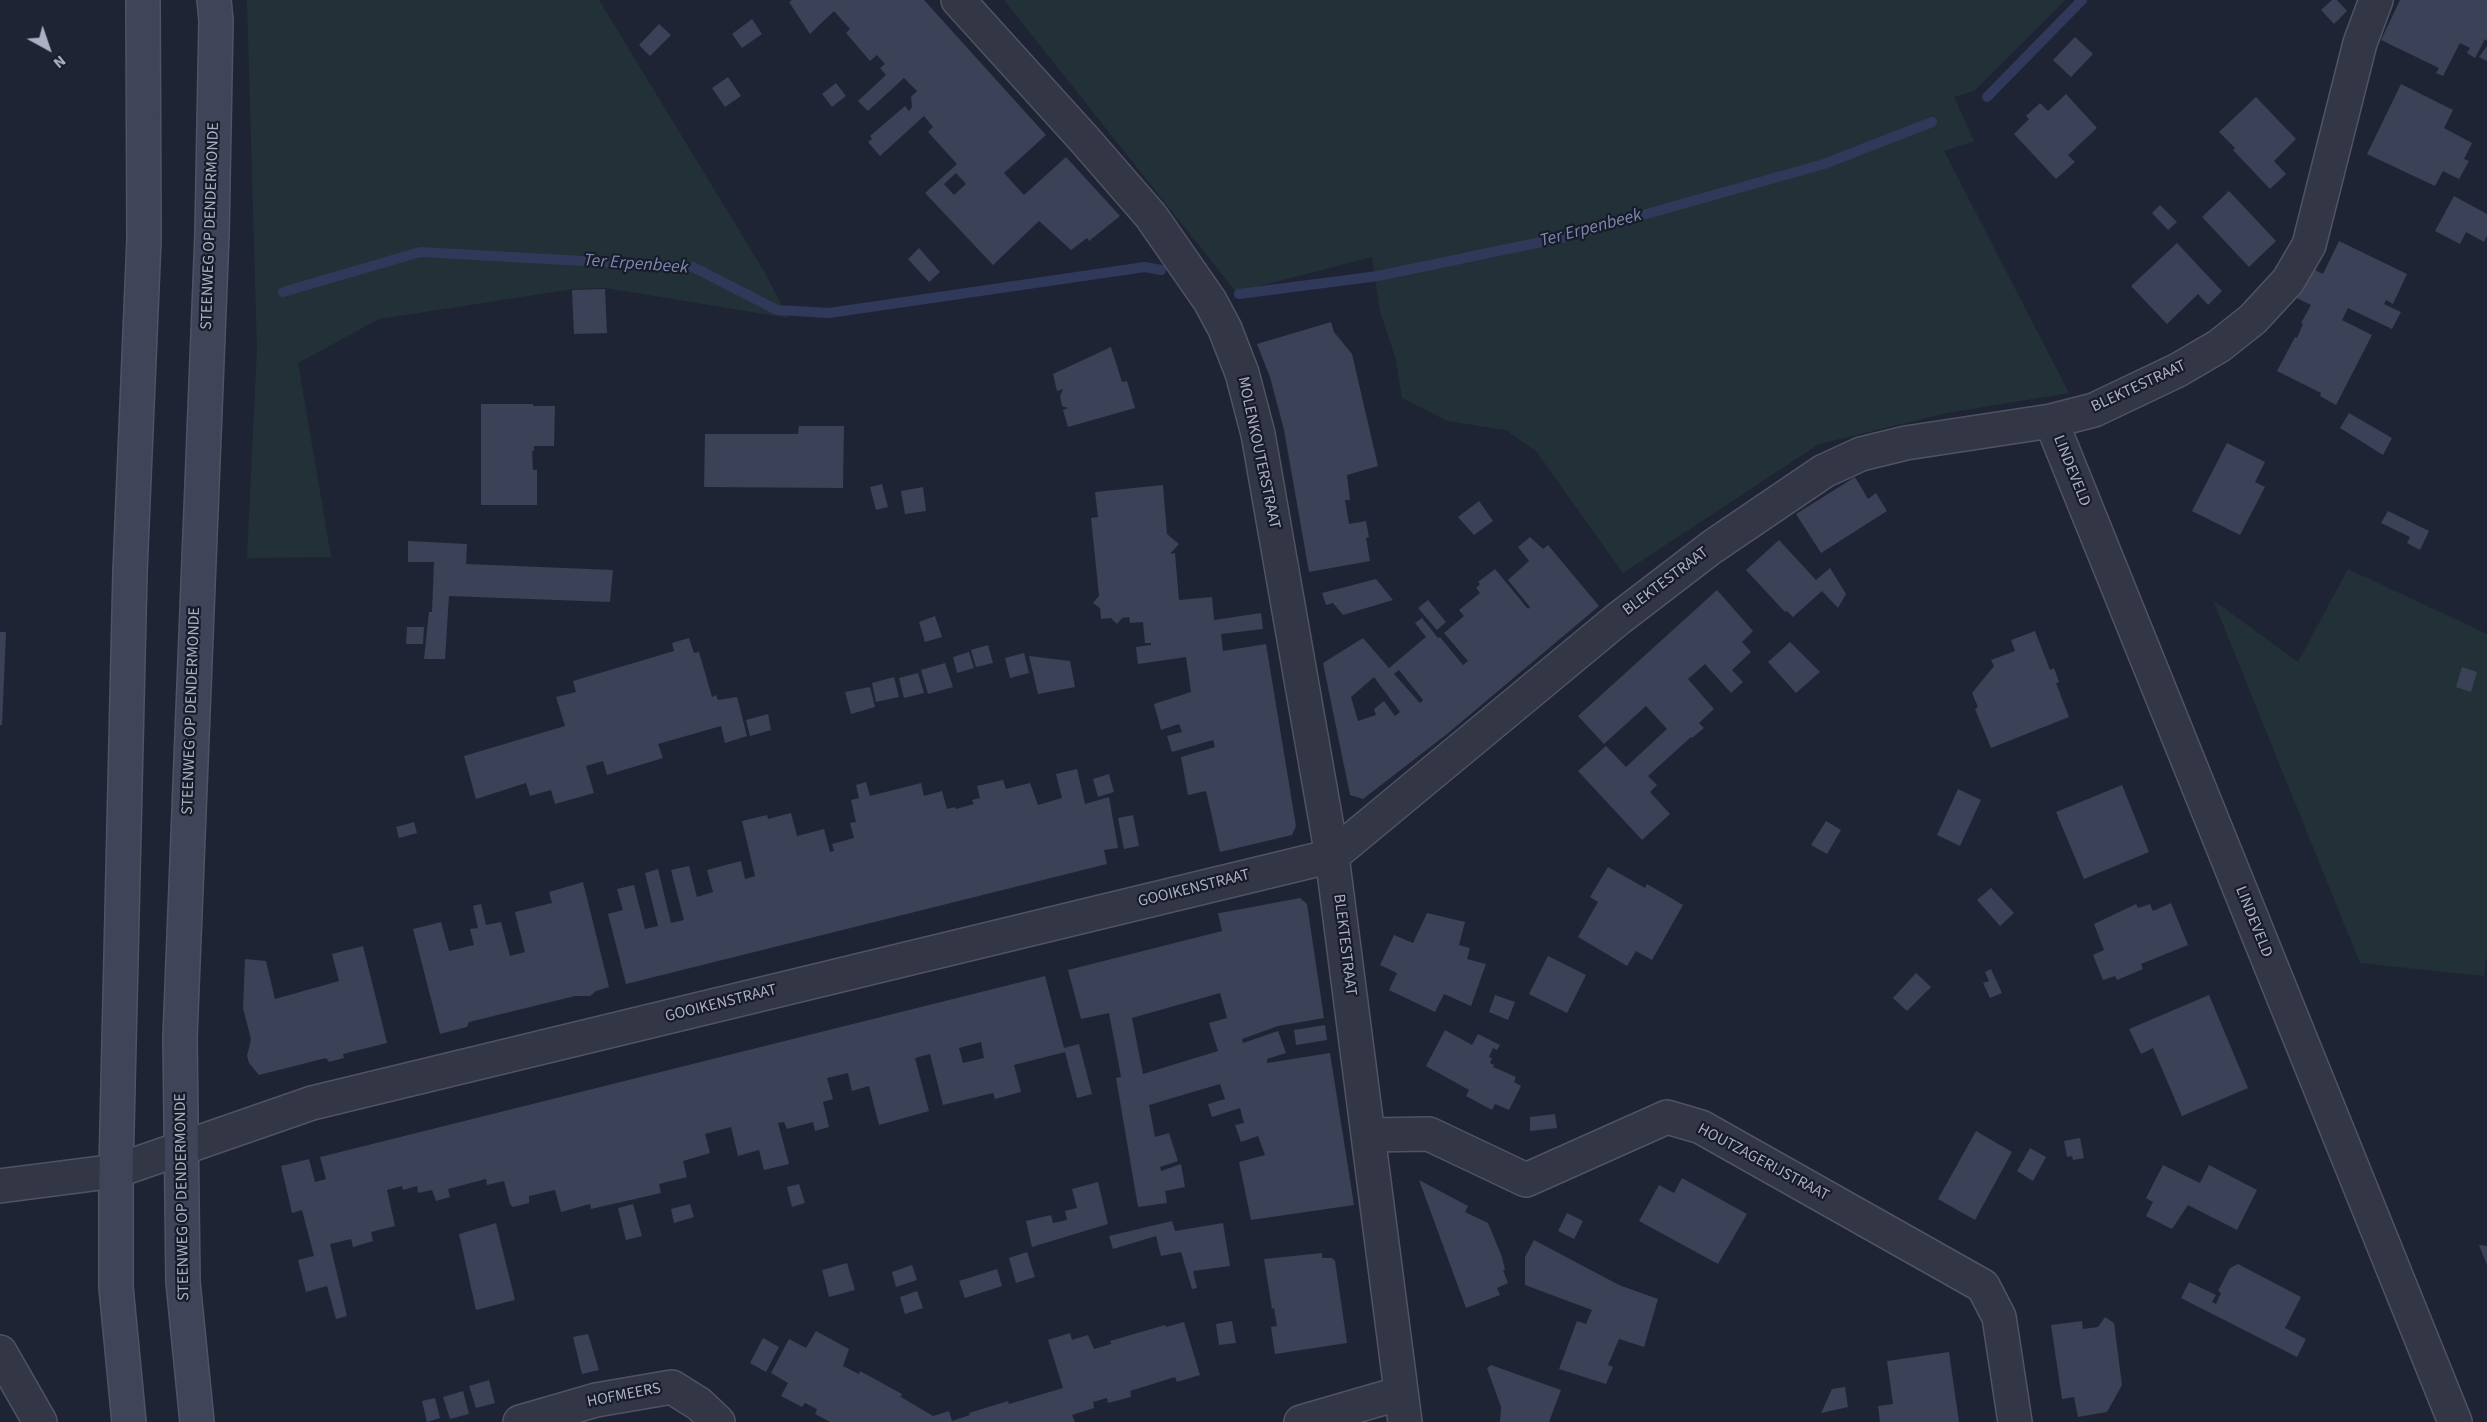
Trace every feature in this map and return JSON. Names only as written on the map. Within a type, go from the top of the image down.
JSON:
[{"type":"main road","points":[[129,1422],[116,1287],[116,1171],[130,572],[144,239],[143,0]]},
{"type":"main road","name":"STEENWEG OP DENDERMONDE","points":[[197,1422],[183,1282],[180,1037],[212,234],[216,20],[214,0]]},
{"type":"street","name":"MOLENKOUTERSTRAAT","points":[[958,0],[1151,216],[1210,301],[1225,329],[1242,373],[1258,434],[1332,856]]},
{"type":"street","name":"BLEKTESTRAAT","points":[[1403,1408],[1332,856],[1618,619],[1712,547],[1824,471],[1862,454],[1906,443],[2051,422],[2094,410],[2178,370],[2211,351],[2253,319],[2288,281],[2309,245],[2360,43],[2376,0]]},
{"type":"street","name":"LINDEVELD","points":[[2051,422],[2455,1422]]},
{"type":"street","name":"GOOIKENSTRAAT","points":[[0,1186],[116,1171],[312,1103],[1332,856]]},
{"type":"street","name":"HOUTZAGERIJSTRAAT","points":[[1369,1136],[1429,1134],[1526,1180],[1667,1117],[1701,1127],[1983,1286],[1999,1317],[2015,1422]]},
{"type":"street","points":[[0,1352],[40,1422]]},
{"type":"street","name":"HOFMEERS","points":[[520,1422],[596,1400],[672,1387],[699,1404],[718,1422]]},
{"type":"street","points":[[1301,1422],[1403,1408]]},
{"type":"shaded area","points":[[247,0],[599,0],[765,273],[788,318],[606,288],[573,289],[379,319],[298,363],[331,557],[247,558],[257,349]]},
{"type":"shaded area","points":[[1004,0],[2065,0],[1974,91],[1954,97],[1974,141],[1944,151],[2069,393],[1947,413],[1819,444],[1623,573],[1537,452],[1506,430],[1447,421],[1402,398],[1396,360],[1380,311],[1372,257],[1236,292]]},
{"type":"shaded area","points":[[2348,569],[2487,634],[2487,955],[2484,976],[2360,963],[2213,600],[2298,662]]},
{"type":"building","points":[[792,0],[924,0],[1046,135],[1004,173],[1024,195],[1066,157],[1120,216],[1089,241],[1087,238],[1071,250],[1039,221],[993,265],[925,193],[957,164],[928,132],[933,127],[924,116],[880,156],[868,142],[872,139],[870,136],[905,106],[909,111],[912,107],[911,97],[917,91],[904,78],[868,111],[858,101],[886,75],[880,68],[885,64],[877,55],[870,61],[846,33],[850,29],[834,11],[810,34],[789,2]],"holes":[[[956,173],[966,184],[954,195],[944,184]]]},
{"type":"building","points":[[2332,0],[2337,0],[2347,11],[2334,24],[2321,10]]},
{"type":"building","points":[[2400,0],[2487,0],[2487,41],[2485,39],[2475,58],[2467,53],[2470,48],[2460,43],[2443,76],[2436,73],[2439,68],[2381,40]]},
{"type":"building","points":[[752,19],[762,34],[742,48],[732,34]]},
{"type":"building","points":[[659,24],[671,35],[650,56],[639,45]]},
{"type":"building","points":[[2075,37],[2093,54],[2071,77],[2053,60]]},
{"type":"building","points":[[2487,46],[2487,61],[2479,57]]},
{"type":"building","points":[[728,77],[741,96],[725,107],[712,88]]},
{"type":"building","points":[[836,83],[846,96],[832,107],[822,94]]},
{"type":"building","points":[[2401,84],[2453,110],[2444,128],[2472,143],[2464,159],[2469,161],[2459,179],[2443,171],[2435,186],[2367,154]]},
{"type":"building","points":[[2066,94],[2097,128],[2068,155],[2075,162],[2056,179],[2014,134],[2029,119],[2026,116],[2040,103],[2048,111]]},
{"type":"building","points":[[2256,97],[2296,139],[2274,161],[2286,174],[2270,189],[2219,132]]},
{"type":"building","points":[[2229,191],[2276,241],[2249,267],[2202,217]]},
{"type":"building","points":[[2454,196],[2487,214],[2487,236],[2484,242],[2466,232],[2460,244],[2435,231]]},
{"type":"building","points":[[2160,205],[2177,222],[2168,230],[2152,213]]},
{"type":"building","points":[[2339,241],[2407,274],[2393,304],[2386,300],[2384,304],[2401,312],[2392,329],[2348,308],[2342,320],[2372,335],[2336,405],[2320,396],[2321,393],[2277,371],[2295,337],[2297,338],[2303,324],[2301,323],[2311,305],[2297,298],[2315,270],[2323,274]]},
{"type":"building","points":[[2177,243],[2222,291],[2208,305],[2198,294],[2167,324],[2131,286]]},
{"type":"building","points":[[919,248],[940,272],[929,282],[908,259]]},
{"type":"building","points":[[605,289],[607,333],[574,334],[572,290]]},
{"type":"building","points":[[1331,322],[1334,332],[1352,354],[1378,466],[1347,475],[1350,500],[1345,500],[1349,524],[1366,521],[1370,561],[1309,572],[1284,430],[1270,377],[1257,344]]},
{"type":"building","points":[[1111,347],[1122,382],[1127,381],[1135,408],[1068,427],[1063,410],[1068,408],[1062,406],[1060,396],[1063,389],[1057,391],[1053,374]]},
{"type":"building","points":[[481,404],[555,406],[554,446],[534,446],[534,451],[532,451],[533,470],[537,470],[537,505],[481,505]]},
{"type":"building","points":[[2349,413],[2392,438],[2383,455],[2340,428]]},
{"type":"building","points":[[799,426],[844,426],[843,488],[704,487],[705,434],[798,434]]},
{"type":"building","points":[[2227,443],[2265,462],[2255,482],[2265,487],[2240,535],[2192,511]]},
{"type":"building","points":[[1855,477],[1868,499],[1876,493],[1887,511],[1821,553],[1796,514]]},
{"type":"building","points":[[882,484],[888,507],[876,510],[870,487]]},
{"type":"building","points":[[1163,485],[1167,534],[1179,544],[1170,554],[1175,553],[1179,600],[1212,597],[1214,620],[1261,613],[1263,629],[1221,634],[1223,651],[1266,644],[1296,826],[1292,835],[1220,852],[1206,791],[1188,795],[1181,757],[1215,747],[1213,740],[1172,752],[1167,736],[1182,732],[1179,724],[1161,730],[1154,704],[1191,692],[1186,657],[1138,664],[1136,647],[1151,645],[1151,643],[1145,643],[1143,622],[1130,623],[1129,617],[1122,618],[1117,624],[1111,618],[1101,619],[1100,608],[1093,603],[1099,596],[1091,518],[1098,517],[1095,492]]},
{"type":"building","points":[[923,487],[926,511],[905,514],[901,491]]},
{"type":"building","points":[[1479,501],[1493,521],[1474,535],[1458,517]]},
{"type":"building","points":[[2388,511],[2429,531],[2420,550],[2407,543],[2410,537],[2381,523]]},
{"type":"building","points":[[1530,537],[1543,549],[1548,545],[1599,606],[1447,734],[1363,799],[1350,795],[1323,663],[1363,638],[1389,668],[1426,637],[1415,623],[1422,618],[1463,665],[1468,661],[1444,633],[1464,616],[1459,610],[1480,593],[1476,588],[1480,584],[1478,582],[1495,569],[1528,609],[1530,607],[1508,580],[1529,561],[1518,547]],"holes":[[[1399,670],[1423,700],[1420,703],[1394,674]],[[1374,677],[1400,712],[1395,716],[1384,701],[1374,709],[1376,715],[1358,721],[1351,697]]]},
{"type":"building","points":[[1779,540],[1816,580],[1830,568],[1846,594],[1838,608],[1822,591],[1793,617],[1787,611],[1785,612],[1746,570]]},
{"type":"building","points":[[408,541],[467,544],[466,564],[613,570],[610,602],[449,596],[445,659],[424,659],[429,612],[432,612],[434,562],[408,562]]},
{"type":"building","points":[[1376,579],[1393,600],[1343,615],[1333,603],[1326,605],[1322,593]]},
{"type":"building","points":[[1717,590],[1753,631],[1742,642],[1751,652],[1732,670],[1743,682],[1731,693],[1705,664],[1688,679],[1714,709],[1699,723],[1704,728],[1648,776],[1657,785],[1650,792],[1670,814],[1642,840],[1578,771],[1606,746],[1626,767],[1667,729],[1646,706],[1604,744],[1578,716]]},
{"type":"building","points":[[1428,600],[1446,622],[1437,630],[1418,608]]},
{"type":"building","points":[[935,616],[942,637],[925,642],[919,622]]},
{"type":"building","points":[[407,627],[424,627],[423,644],[406,644]]},
{"type":"building","points":[[2035,631],[2050,670],[2054,668],[2059,682],[2056,683],[2069,717],[1991,748],[1975,709],[1978,707],[1972,693],[1994,666],[1991,660],[2015,651],[2011,640]]},
{"type":"building","points":[[0,632],[6,632],[2,725],[0,725]]},
{"type":"building","points":[[689,638],[694,653],[699,652],[712,697],[716,695],[718,700],[737,697],[747,736],[725,743],[721,726],[658,744],[663,758],[607,775],[603,761],[586,766],[594,793],[555,804],[551,790],[530,796],[526,783],[476,799],[464,756],[565,726],[556,697],[576,692],[573,681],[674,651],[672,643]]},
{"type":"building","points":[[1790,642],[1820,672],[1796,693],[1768,662]]},
{"type":"building","points":[[988,645],[993,663],[976,667],[971,650]]},
{"type":"building","points":[[969,652],[974,668],[957,673],[953,657]]},
{"type":"building","points":[[1024,653],[1029,673],[1010,678],[1005,658]]},
{"type":"building","points":[[1029,656],[1070,661],[1075,687],[1038,694]]},
{"type":"building","points":[[945,663],[953,687],[928,694],[921,670]]},
{"type":"building","points":[[2462,667],[2477,672],[2471,692],[2456,687]]},
{"type":"building","points":[[918,673],[924,693],[904,698],[899,678]]},
{"type":"building","points":[[894,677],[899,697],[876,702],[872,683]]},
{"type":"building","points":[[870,687],[875,707],[851,714],[845,692]]},
{"type":"building","points":[[768,714],[771,730],[750,736],[746,720]]},
{"type":"building","points":[[1077,769],[1085,804],[1109,797],[1118,848],[1104,850],[1107,864],[626,984],[608,914],[623,910],[617,889],[634,885],[645,929],[658,926],[645,873],[658,869],[671,923],[684,920],[671,870],[689,866],[697,897],[713,892],[707,870],[741,861],[745,879],[755,876],[742,821],[767,815],[768,819],[791,813],[797,836],[824,829],[830,852],[834,851],[832,844],[854,838],[850,823],[856,822],[851,800],[859,798],[856,785],[866,782],[870,796],[921,783],[924,796],[942,791],[947,809],[955,807],[956,809],[974,804],[972,800],[980,798],[977,786],[1003,780],[1006,789],[1030,783],[1038,805],[1062,798],[1056,774]]},
{"type":"building","points":[[1109,774],[1114,792],[1098,797],[1093,779]]},
{"type":"building","points":[[2122,785],[2149,852],[2084,879],[2056,812]]},
{"type":"building","points":[[1958,789],[1981,800],[1960,846],[1937,835]]},
{"type":"building","points":[[1133,815],[1139,846],[1124,849],[1118,818]]},
{"type":"building","points":[[1826,821],[1841,830],[1827,854],[1811,845]]},
{"type":"building","points":[[414,822],[417,833],[399,838],[396,827]]},
{"type":"building","points":[[1608,867],[1645,888],[1647,884],[1683,905],[1652,960],[1636,951],[1627,966],[1578,937],[1598,902],[1590,897]]},
{"type":"building","points":[[583,882],[609,987],[596,991],[590,996],[575,996],[469,1022],[467,1027],[440,1034],[413,929],[441,922],[449,951],[474,945],[470,929],[478,928],[473,906],[481,904],[486,925],[501,922],[510,956],[525,952],[515,912],[552,903],[549,892]]},
{"type":"building","points":[[1991,888],[2014,913],[2000,926],[1977,900]]},
{"type":"building","points":[[1300,898],[1307,904],[1324,1018],[1278,1026],[1242,1039],[1243,1043],[1278,1031],[1286,1053],[1267,1059],[1267,1063],[1330,1053],[1354,1205],[1251,1220],[1239,1162],[1265,1155],[1258,1136],[1241,1142],[1235,1125],[1244,1123],[1240,1108],[1212,1117],[1208,1104],[1225,1099],[1220,1084],[1149,1105],[1155,1137],[1169,1133],[1178,1161],[1160,1167],[1161,1171],[1181,1164],[1185,1187],[1165,1191],[1167,1203],[1138,1207],[1116,1078],[1121,1077],[1109,1013],[1081,1019],[1068,970],[1222,931],[1218,913]],"holes":[[[1220,993],[1227,1018],[1209,1023],[1218,1051],[1143,1074],[1132,1018]]]},
{"type":"building","points":[[2171,903],[2188,945],[2141,964],[2143,969],[2117,980],[2115,976],[2103,980],[2093,955],[2104,950],[2094,924],[2136,904],[2138,908],[2150,904],[2153,911]]},
{"type":"building","points":[[1427,913],[1465,922],[1459,945],[1470,948],[1467,959],[1486,964],[1471,1006],[1444,994],[1435,1012],[1389,990],[1397,973],[1380,965],[1394,935],[1413,943]]},
{"type":"building","points":[[363,946],[387,1043],[343,1054],[344,1058],[329,1062],[326,1058],[259,1075],[249,1063],[247,1056],[251,1039],[243,1008],[245,959],[266,961],[275,999],[339,981],[332,954]]},
{"type":"building","points":[[1548,956],[1586,975],[1567,1013],[1529,994]]},
{"type":"building","points":[[1991,969],[2002,993],[1990,998],[1983,983],[1989,981],[1985,972]]},
{"type":"building","points":[[1916,973],[1931,987],[1907,1011],[1893,998]]},
{"type":"building","points":[[1045,976],[1064,1048],[1079,1044],[1092,1094],[1077,1098],[1065,1052],[1014,1065],[1021,1092],[995,1099],[993,1093],[943,1105],[930,1054],[915,1058],[929,1111],[879,1125],[869,1086],[852,1091],[848,1073],[827,1078],[833,1099],[823,1102],[829,1127],[815,1131],[813,1122],[787,1129],[784,1122],[778,1123],[789,1164],[764,1170],[759,1150],[738,1156],[731,1127],[705,1134],[710,1153],[683,1161],[687,1177],[659,1184],[661,1193],[591,1209],[590,1204],[561,1212],[555,1190],[529,1196],[529,1203],[513,1207],[510,1204],[504,1181],[487,1185],[486,1179],[448,1189],[450,1197],[436,1201],[432,1190],[418,1193],[417,1186],[403,1190],[402,1186],[387,1190],[395,1226],[371,1232],[373,1241],[353,1247],[351,1239],[330,1244],[347,1316],[336,1319],[327,1286],[306,1292],[298,1260],[314,1256],[302,1210],[292,1213],[281,1166],[309,1159],[315,1182],[326,1179],[320,1157]],"holes":[[[981,1042],[984,1058],[963,1063],[959,1048]]]},
{"type":"building","points":[[1495,995],[1515,1002],[1508,1020],[1489,1012]]},
{"type":"building","points":[[2209,995],[2248,1088],[2182,1116],[2153,1048],[2141,1054],[2129,1029]]},
{"type":"building","points":[[1325,1025],[1327,1040],[1296,1045],[1294,1030]]},
{"type":"building","points":[[1445,1030],[1472,1045],[1478,1034],[1500,1045],[1497,1050],[1493,1048],[1489,1057],[1492,1058],[1490,1063],[1494,1065],[1493,1067],[1516,1077],[1514,1082],[1521,1086],[1509,1110],[1495,1104],[1492,1110],[1466,1096],[1469,1090],[1426,1066]]},
{"type":"building","points":[[1555,1114],[1557,1128],[1530,1131],[1530,1117]]},
{"type":"building","points":[[1976,1131],[2012,1152],[1975,1220],[1938,1199]]},
{"type":"building","points":[[2080,1138],[2084,1158],[2073,1160],[2072,1156],[2067,1157],[2064,1141]]},
{"type":"building","points":[[2030,1148],[2046,1157],[2033,1181],[2017,1171]]},
{"type":"building","points":[[2163,1165],[2200,1183],[2209,1165],[2257,1190],[2237,1230],[2188,1205],[2172,1229],[2146,1216],[2153,1202],[2146,1198]]},
{"type":"building","points":[[1682,1178],[1747,1214],[1718,1264],[1639,1221],[1659,1185],[1674,1193]]},
{"type":"building","points":[[1419,1180],[1468,1206],[1465,1212],[1488,1223],[1502,1257],[1505,1270],[1503,1270],[1508,1283],[1497,1288],[1500,1295],[1466,1308]]},
{"type":"building","points":[[1098,1182],[1108,1224],[1032,1247],[1026,1221],[1051,1215],[1053,1223],[1067,1220],[1065,1211],[1077,1208],[1072,1189]]},
{"type":"building","points":[[799,1184],[805,1203],[792,1207],[787,1187]]},
{"type":"building","points":[[633,1204],[642,1236],[626,1240],[618,1208]]},
{"type":"building","points":[[690,1204],[694,1217],[674,1223],[671,1209]]},
{"type":"building","points":[[1567,1213],[1583,1221],[1574,1239],[1558,1231]]},
{"type":"building","points":[[1172,1221],[1175,1231],[1223,1223],[1230,1266],[1193,1271],[1197,1288],[1192,1289],[1181,1252],[1161,1256],[1156,1236],[1113,1249],[1109,1236]]},
{"type":"building","points":[[496,1223],[515,1300],[476,1310],[459,1234]]},
{"type":"building","points":[[1534,1240],[1619,1285],[1658,1299],[1644,1347],[1619,1339],[1608,1365],[1613,1367],[1606,1384],[1559,1369],[1577,1321],[1586,1324],[1592,1310],[1525,1285],[1525,1257]]},
{"type":"building","points":[[2479,1245],[2487,1246],[2487,1265]]},
{"type":"building","points":[[1027,1252],[1035,1277],[1016,1283],[1009,1258]]},
{"type":"building","points":[[1322,1253],[1322,1258],[1332,1258],[1335,1261],[1347,1343],[1275,1354],[1271,1327],[1277,1326],[1264,1259]]},
{"type":"building","points":[[847,1263],[855,1290],[829,1297],[822,1270]]},
{"type":"building","points":[[2238,1264],[2301,1297],[2285,1328],[2306,1339],[2297,1357],[2181,1298],[2189,1282],[2216,1295],[2212,1302],[2216,1304],[2221,1293],[2218,1291],[2230,1268]]},
{"type":"building","points":[[912,1265],[917,1280],[896,1287],[892,1272]]},
{"type":"building","points":[[997,1269],[1002,1286],[965,1298],[959,1281]]},
{"type":"building","points":[[917,1291],[923,1308],[905,1314],[900,1297]]},
{"type":"building","points":[[2105,1317],[2114,1323],[2122,1385],[2107,1412],[2078,1417],[2074,1397],[2062,1399],[2051,1325],[2082,1321],[2083,1329],[2098,1327]]},
{"type":"building","points":[[1232,1321],[1236,1343],[1219,1345],[1216,1324]]},
{"type":"building","points":[[1184,1322],[1200,1375],[1177,1382],[1175,1377],[1130,1391],[1131,1397],[1108,1403],[1107,1398],[1093,1402],[1094,1408],[1072,1415],[1075,1422],[830,1422],[815,1414],[817,1409],[805,1403],[802,1407],[781,1396],[788,1383],[771,1373],[789,1339],[806,1348],[816,1331],[849,1349],[843,1366],[859,1374],[860,1371],[902,1394],[901,1397],[933,1416],[949,1411],[952,1421],[970,1415],[969,1413],[1008,1401],[1009,1404],[1063,1388],[1048,1340],[1070,1333],[1072,1340],[1088,1335],[1094,1349],[1111,1344],[1110,1341],[1165,1325],[1166,1327]]},
{"type":"building","points":[[588,1334],[599,1370],[582,1374],[573,1337]]},
{"type":"building","points":[[763,1338],[779,1347],[766,1372],[750,1363]]},
{"type":"building","points":[[1949,1352],[1959,1422],[1880,1422],[1878,1406],[1893,1404],[1887,1361]]},
{"type":"building","points":[[1491,1365],[1561,1390],[1549,1422],[1500,1422],[1501,1407],[1487,1368]]},
{"type":"building","points":[[489,1380],[495,1403],[476,1408],[469,1386]]},
{"type":"building","points":[[1845,1387],[1848,1407],[1821,1413],[1832,1389]]},
{"type":"building","points":[[463,1391],[469,1414],[450,1419],[443,1397]]},
{"type":"building","points":[[435,1398],[440,1418],[427,1422],[422,1401]]},
{"type":"waterway","name":"Ter Erpenbeek","points":[[1987,97],[2082,0]]},
{"type":"waterway","name":"Ter Erpenbeek","points":[[1239,294],[1378,276],[1565,237],[1824,164],[1932,122]]},
{"type":"waterway","name":"Ter Erpenbeek","points":[[283,292],[420,252],[693,267],[777,310],[829,313],[1145,267],[1161,270]]}]
